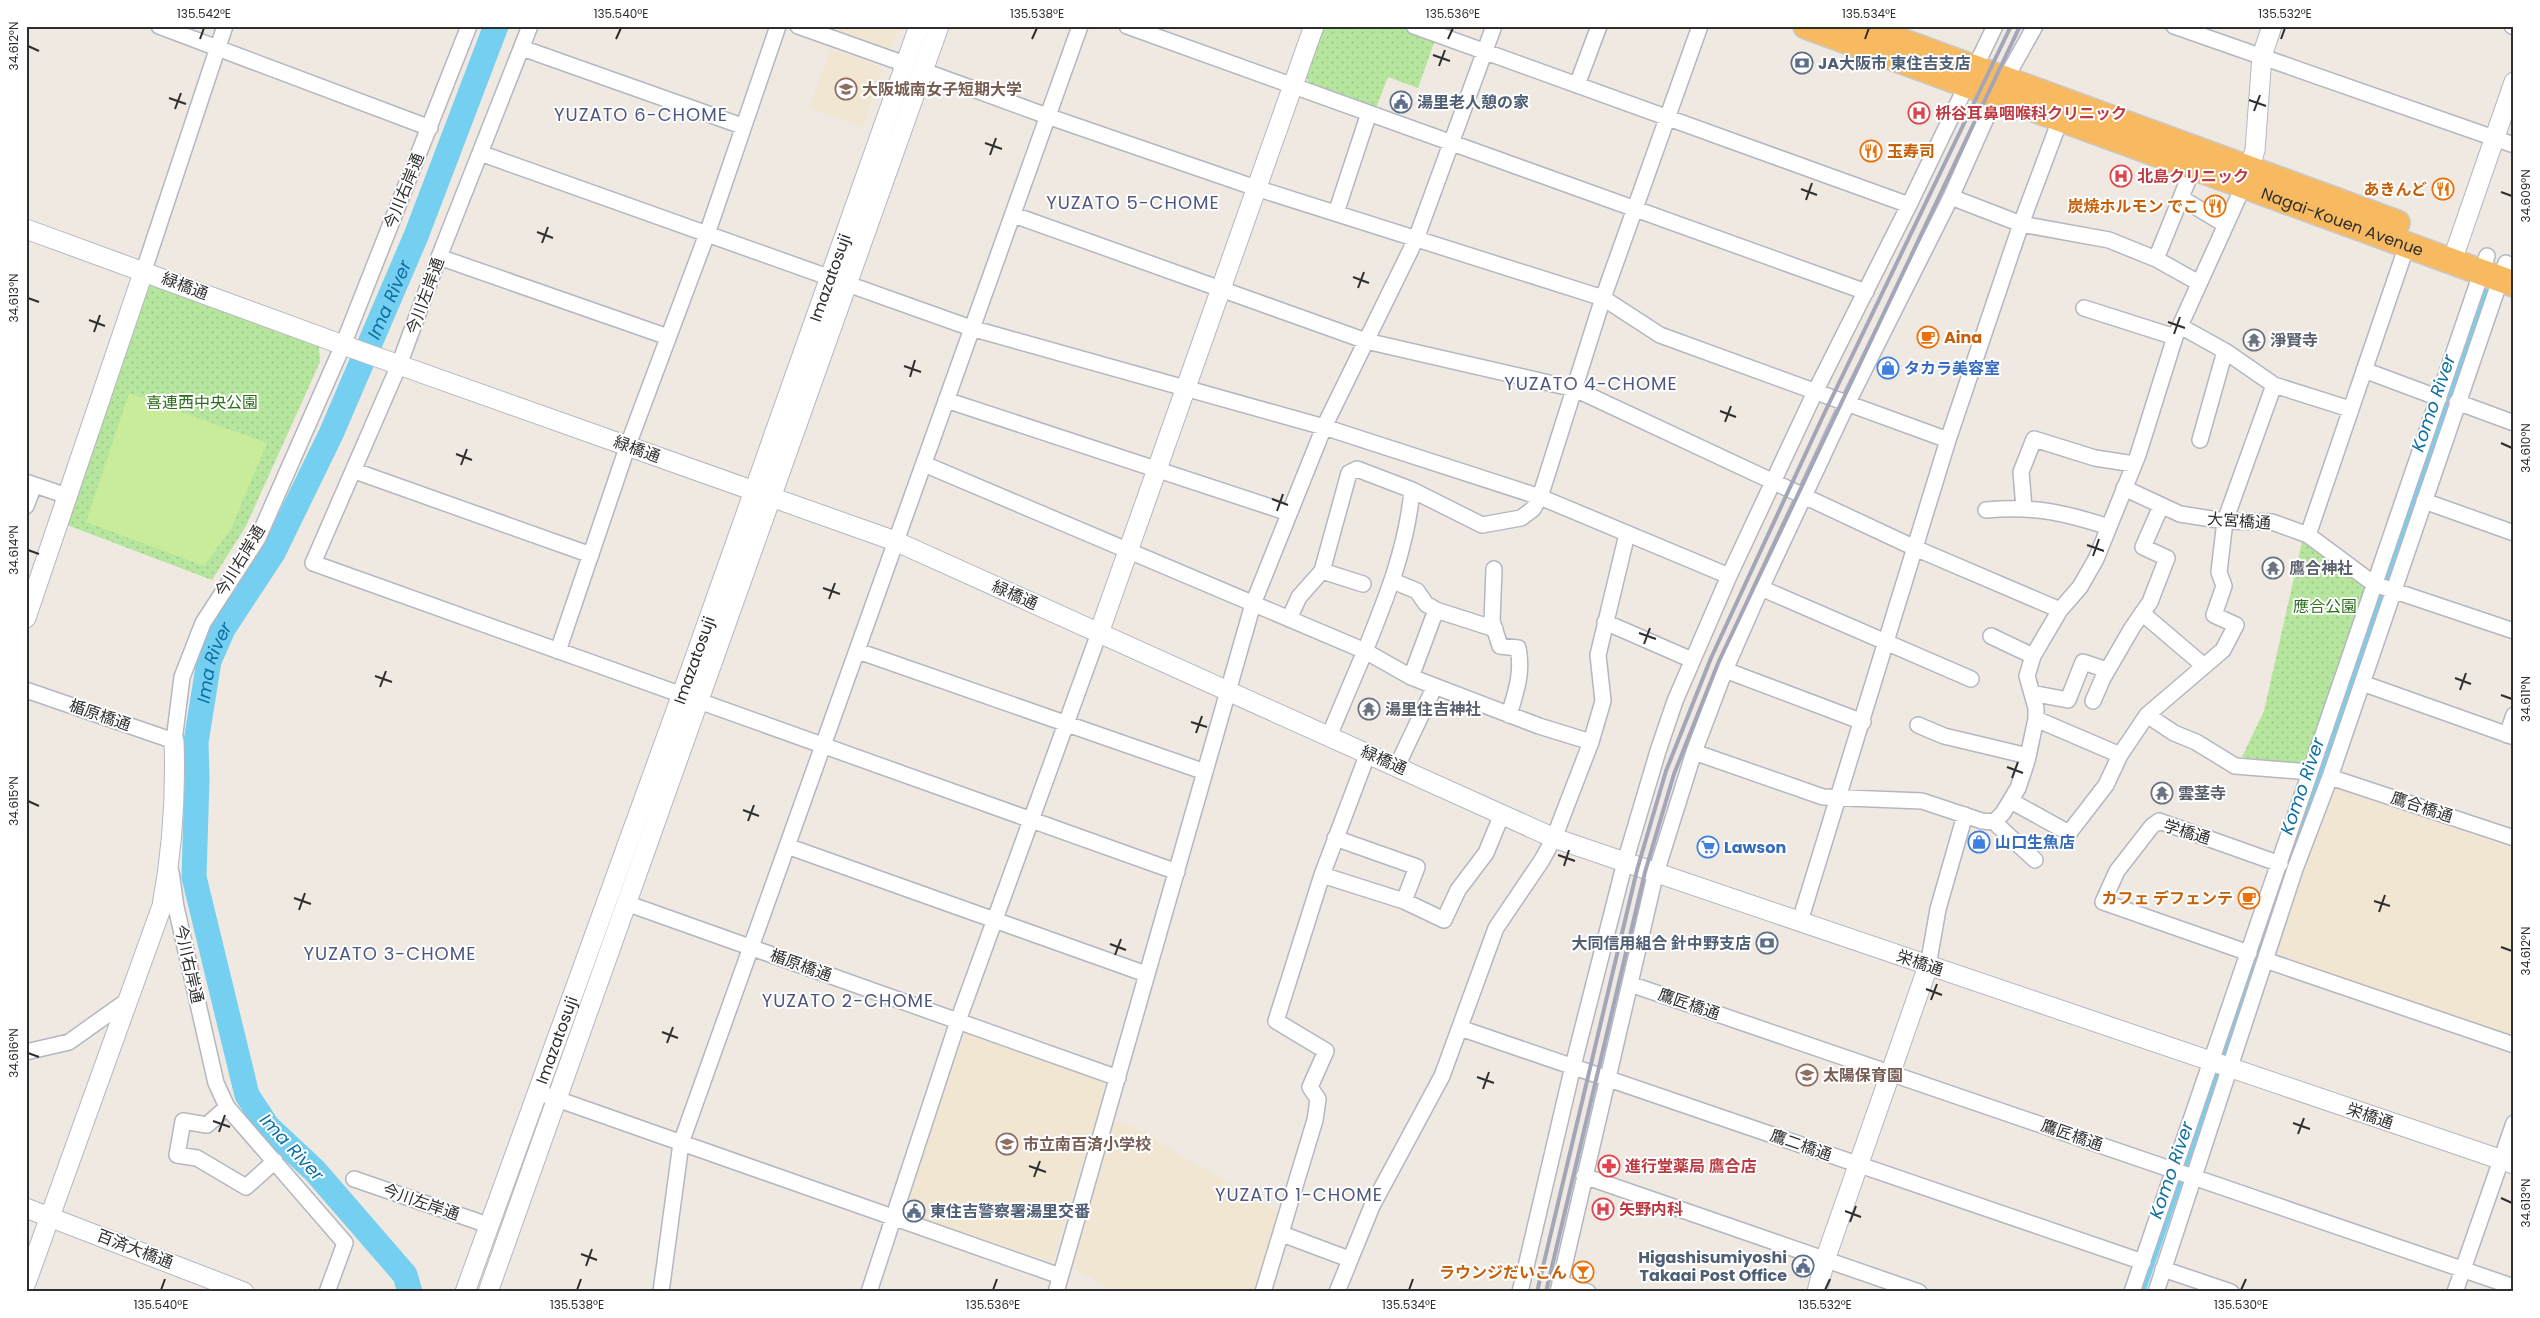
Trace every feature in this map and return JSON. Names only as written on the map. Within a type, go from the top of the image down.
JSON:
[{"type":"highway","name":"Nagai-Kouen Avenue","points":[[1806,26],[1971,76]]},
{"type":"highway","name":"Nagai-Kouen Avenue","points":[[1860,26],[2002,88],[2501,270]]},
{"type":"highway","name":"Nagai-Kouen Avenue","points":[[2002,88],[2060,120],[2193,168],[2247,178],[2407,245],[2455,253]]},
{"type":"street","points":[[159,26],[430,128]]},
{"type":"street","points":[[26,618],[226,26]]},
{"type":"street","name":"今川右岸通","points":[[327,1292],[345,1243],[227,1107],[216,1083],[176,907],[169,861],[175,764],[174,741],[182,677],[204,623],[258,538],[343,345],[470,26]]},
{"type":"street","name":"今川左岸通","points":[[530,26],[395,363],[355,470],[312,563],[558,651]]},
{"type":"street","points":[[778,26],[742,126],[707,234],[628,445],[558,651],[1177,872]]},
{"type":"street","points":[[798,26],[905,64]]},
{"type":"street","name":"Imazatosuji","points":[[465,1292],[537,1092],[690,697],[838,281],[905,64],[919,26]]},
{"type":"street","name":"Imazatosuji","points":[[838,281],[924,71],[940,26]]},
{"type":"street","points":[[661,1292],[681,1143],[822,745],[858,651],[894,542],[1014,215],[1080,26]]},
{"type":"street","points":[[1127,26],[1866,292]]},
{"type":"street","points":[[869,1292],[892,1216],[958,1021],[1067,726],[1314,26]]},
{"type":"street","points":[[1414,26],[1909,205]]},
{"type":"street","points":[[1056,1292],[1253,604],[1324,427],[1416,239],[1494,26]]},
{"type":"street","points":[[1577,85],[1599,26]]},
{"type":"street","points":[[1289,619],[1299,597],[1322,571],[1349,473],[1357,469],[1412,490],[1482,525],[1521,518],[1532,509],[1540,497],[1603,298],[1700,26]]},
{"type":"street","points":[[1520,1292],[1573,1066],[1626,862],[1658,751],[1692,660],[1816,390],[1909,205],[1994,26]]},
{"type":"street","points":[[1588,1292],[1559,1287],[1657,871],[1694,752],[1725,670],[1804,495],[1847,404],[1951,197],[2002,88],[2035,26]]},
{"type":"street","points":[[2174,26],[2514,145]]},
{"type":"street","points":[[1994,822],[2003,813],[2018,788],[2028,756],[2036,719],[2027,676],[2033,656],[2060,610],[2084,580],[2096,559],[2134,464],[2177,332],[2247,178],[2255,150],[2262,56],[2272,26]]},
{"type":"street","points":[[522,48],[742,126]]},
{"type":"street","points":[[924,71],[1047,116],[1256,188],[1603,298],[1660,336],[1816,390],[1847,404],[1948,440]]},
{"type":"street","points":[[2455,253],[2514,82]]},
{"type":"street","points":[[1336,213],[1369,113]]},
{"type":"street","points":[[1800,921],[1888,644],[1948,440],[2021,224],[2060,120]]},
{"type":"street","points":[[480,153],[971,328],[1324,427],[1540,497],[1729,576]]},
{"type":"street","points":[[2156,259],[2193,168]]},
{"type":"street","points":[[1951,197],[2021,224],[2109,240],[2156,259],[2199,283]]},
{"type":"street","points":[[2181,198],[2226,225]]},
{"type":"street","points":[[1014,215],[1366,340],[1575,389],[1915,548],[2060,610]]},
{"type":"street","name":"緑橋通","points":[[26,229],[144,270],[343,345],[628,445],[894,542],[1554,838],[1626,862]]},
{"type":"street","points":[[2308,535],[2407,245]]},
{"type":"street","points":[[439,257],[668,337]]},
{"type":"street","points":[[2132,1292],[2175,1170],[2265,960],[2330,777],[2362,683],[2384,587],[2439,398],[2501,270]]},
{"type":"street","points":[[2156,1292],[2192,1176],[2249,953],[2310,772],[2384,587],[2424,501],[2501,270]]},
{"type":"street","points":[[2084,308],[2177,332],[2225,351],[2274,385],[2350,409]]},
{"type":"street","points":[[2200,440],[2225,351]]},
{"type":"street","points":[[2364,370],[2439,398]]},
{"type":"street","points":[[2011,801],[2069,833],[2106,786],[2120,755],[2147,715],[2202,665],[2223,650],[2236,625],[2214,616],[2224,586],[2219,572],[2225,521],[2274,385]]},
{"type":"street","points":[[946,400],[1158,468],[1289,513]]},
{"type":"street","points":[[2457,402],[2514,423]]},
{"type":"street","points":[[2024,508],[2021,472],[2034,438],[2095,458],[2134,464]]},
{"type":"street","points":[[924,464],[1366,652],[1411,677],[1509,715],[1591,742]]},
{"type":"street","points":[[355,470],[591,555]]},
{"type":"street","points":[[26,506],[30,484],[66,496]]},
{"type":"street","name":"大宮橋通","points":[[2124,488],[2180,514],[2225,521],[2272,522],[2308,535],[2384,587],[2514,631]]},
{"type":"street","points":[[1329,736],[1366,652],[1393,581],[1405,540],[1412,490]]},
{"type":"street","points":[[2424,501],[2514,533]]},
{"type":"street","points":[[2093,701],[2107,670],[2160,582],[2167,558],[2143,546],[2161,506]]},
{"type":"street","points":[[1986,510],[2043,509],[2109,527]]},
{"type":"street","points":[[1337,1292],[1372,1206],[1442,1076],[1496,928],[1542,860],[1554,838],[1591,742],[1603,701],[1598,655],[1627,534]]},
{"type":"street","points":[[1494,569],[1492,621],[1494,630],[1500,646],[1518,648],[1520,658],[1521,672],[1509,715]]},
{"type":"street","points":[[1322,571],[1363,584]]},
{"type":"street","points":[[1393,581],[1417,591],[1426,604],[1436,610],[1494,630]]},
{"type":"street","points":[[1761,588],[1971,679]]},
{"type":"street","points":[[1411,677],[1436,610]]},
{"type":"street","points":[[2142,613],[2202,665]]},
{"type":"street","points":[[1605,622],[1692,660]]},
{"type":"street","points":[[1991,636],[2033,656]]},
{"type":"street","points":[[858,651],[1067,726],[1205,772]]},
{"type":"street","points":[[2032,693],[2068,700],[2083,662],[2107,670]]},
{"type":"street","points":[[1725,670],[1863,722]]},
{"type":"street","points":[[2362,683],[2510,736],[2514,715]]},
{"type":"street","points":[[1397,766],[1435,686]]},
{"type":"street","name":"楯原橋通","points":[[26,690],[174,741]]},
{"type":"street","name":"Imazatosuji","points":[[488,1292],[626,903],[690,697]]},
{"type":"street","points":[[2147,715],[2174,733],[2196,742],[2235,766],[2310,772]]},
{"type":"street","points":[[2036,719],[2120,755]]},
{"type":"street","points":[[1918,725],[1944,736],[2028,756]]},
{"type":"street","points":[[1694,752],[1823,797],[1922,801],[1982,821],[1994,822],[2035,860]]},
{"type":"street","points":[[1264,1292],[1315,1120],[1318,1099],[1310,1088],[1326,1051],[1276,1021],[1322,875],[1368,753]]},
{"type":"street","name":"鷹合橋通","points":[[2330,777],[2514,838]]},
{"type":"street","points":[[1322,875],[1404,901],[1444,920],[1458,890],[1486,852],[1502,814]]},
{"type":"street","points":[[1817,1292],[1826,1260],[1890,1072],[1928,966],[1938,909],[1964,815]]},
{"type":"street","name":"学橋通","points":[[2249,953],[2103,902],[2117,870],[2152,826],[2159,821],[2280,864]]},
{"type":"street","points":[[1335,838],[1417,867],[1404,901]]},
{"type":"street","points":[[787,846],[1146,974]]},
{"type":"street","points":[[26,1283],[162,906],[169,861]]},
{"type":"street","name":"栄橋通","points":[[1626,862],[2508,1162]]},
{"type":"street","name":"楯原橋通","points":[[626,903],[1118,1078]]},
{"type":"street","points":[[2265,960],[2514,1045]]},
{"type":"street","name":"鷹匠橋通","points":[[1630,984],[2514,1287]]},
{"type":"street","points":[[26,1052],[69,1042],[128,1000]]},
{"type":"street","name":"鷹二橋通","points":[[1460,1028],[1608,1077],[1859,1166],[2143,1262]]},
{"type":"street","points":[[537,1092],[1060,1276]]},
{"type":"street","points":[[227,1107],[206,1125],[182,1120],[176,1155],[197,1158],[246,1187],[275,1161]]},
{"type":"street","points":[[2455,1292],[2508,1162],[2514,1123]]},
{"type":"street","points":[[1584,1176],[1919,1292]]},
{"type":"street","name":"今川左岸通","points":[[354,1178],[488,1225]]},
{"type":"street","name":"百済大橋通","points":[[26,1208],[51,1216],[244,1292]]},
{"type":"street","points":[[1282,1234],[1349,1259]]},
{"type":"street","points":[[2163,1269],[2231,1292]]},
{"type":"shaded area","name":"大阪城南女子短期大学","points":[[811,26],[900,26],[892,47],[881,52]]},
{"type":"shaded area","name":"大阪城南女子短期大学","points":[[831,49],[878,66],[882,71],[863,127],[809,107]]},
{"type":"shaded area","points":[[2334,788],[2514,849],[2514,1039],[2276,957],[2273,951],[2330,789]]},
{"type":"shaded area","name":"市立南百済小学校","points":[[974,1031],[1105,1081],[1106,1087],[1052,1262],[923,1219],[925,1208],[906,1201],[964,1035]]},
{"type":"shaded area","name":"市立南百済小学校","points":[[1113,1121],[1134,1127],[1278,1213],[1253,1292],[1117,1292],[1071,1267]]},
{"type":"green space","points":[[1323,26],[1396,26],[1435,40],[1418,88],[1388,77],[1376,108],[1310,85],[1306,76]]},
{"type":"green space","name":"喜連西中央公園","points":[[147,284],[319,347],[320,362],[246,526],[212,580],[67,525]]},
{"type":"green space","points":[[129,393],[267,443],[231,529],[204,566],[86,522]]},
{"type":"green space","name":"應合公園","points":[[2302,542],[2366,586],[2368,593],[2309,763],[2302,766],[2242,757],[2264,711]]},
{"type":"waterway","name":"Ima River","points":[[410,1292],[405,1275],[315,1171],[268,1127],[247,1095],[194,877],[197,779],[196,742],[209,661],[223,629],[273,553],[331,434],[416,236],[496,26]]},
{"type":"waterway","name":"Komo River","points":[[2288,865],[2487,290]]},
{"type":"waterway","name":"Komo River","points":[[2223,1060],[2286,873]]},
{"type":"waterway","name":"Komo River","points":[[2143,1292],[2219,1069]]},
{"type":"railway","points":[[1537,1292],[1637,870],[1666,771],[1711,658],[1824,414],[2011,26]]},
{"type":"railway","points":[[1546,1292],[1645,872],[1674,774],[1719,661],[2020,26]]},
{"type":"place","name":"JA大阪市 東住吉支店","points":[[1802,63]]},
{"type":"place","name":"大阪城南女子短期大学","points":[[846,89]]},
{"type":"place","name":"湯里老人憩の家","points":[[1401,102]]},
{"type":"place","name":"枡谷耳鼻咽喉科クリニック","points":[[1919,113]]},
{"type":"place","name":"玉寿司","points":[[1871,151]]},
{"type":"place","name":"北島クリニック","points":[[2121,176]]},
{"type":"place","name":"あきんど","points":[[2443,189]]},
{"type":"place","name":"炭焼ホルモン でこ","points":[[2215,206]]},
{"type":"place","name":"Aina","points":[[1928,337]]},
{"type":"place","name":"淨賢寺","points":[[2254,340]]},
{"type":"place","name":"タカラ美容室","points":[[1888,368]]},
{"type":"place","name":"鷹合神社","points":[[2273,568]]},
{"type":"place","name":"湯里住吉神社","points":[[1369,709]]},
{"type":"place","name":"雲茎寺","points":[[2162,793]]},
{"type":"place","name":"山口生魚店","points":[[1979,842]]},
{"type":"place","name":"Lawson","points":[[1708,847]]},
{"type":"place","name":"カフェ デフェンテ","points":[[2249,898]]},
{"type":"place","name":"大同信用組合 針中野支店","points":[[1767,943]]},
{"type":"place","name":"太陽保育園","points":[[1807,1075]]},
{"type":"place","name":"市立南百済小学校","points":[[1007,1144]]},
{"type":"place","name":"進行堂薬局 鷹合店","points":[[1609,1166]]},
{"type":"place","name":"矢野内科","points":[[1603,1209]]},
{"type":"place","name":"東住吉警察署湯里交番","points":[[914,1211]]},
{"type":"place","name":"Higashisumiyoshi Takaai Post Office","points":[[1803,1266]]},
{"type":"place","name":"ラウンジだいこん","points":[[1583,1272]]},
{"type":"district","name":"YUZATO 6-CHOME","points":[[641,114]]},
{"type":"district","name":"YUZATO 5-CHOME","points":[[1133,202]]},
{"type":"district","name":"YUZATO 4-CHOME","points":[[1591,383]]},
{"type":"district","name":"YUZATO 3-CHOME","points":[[390,953]]},
{"type":"district","name":"YUZATO 2-CHOME","points":[[848,1000]]},
{"type":"district","name":"YUZATO 1-CHOME","points":[[1299,1194]]}]
